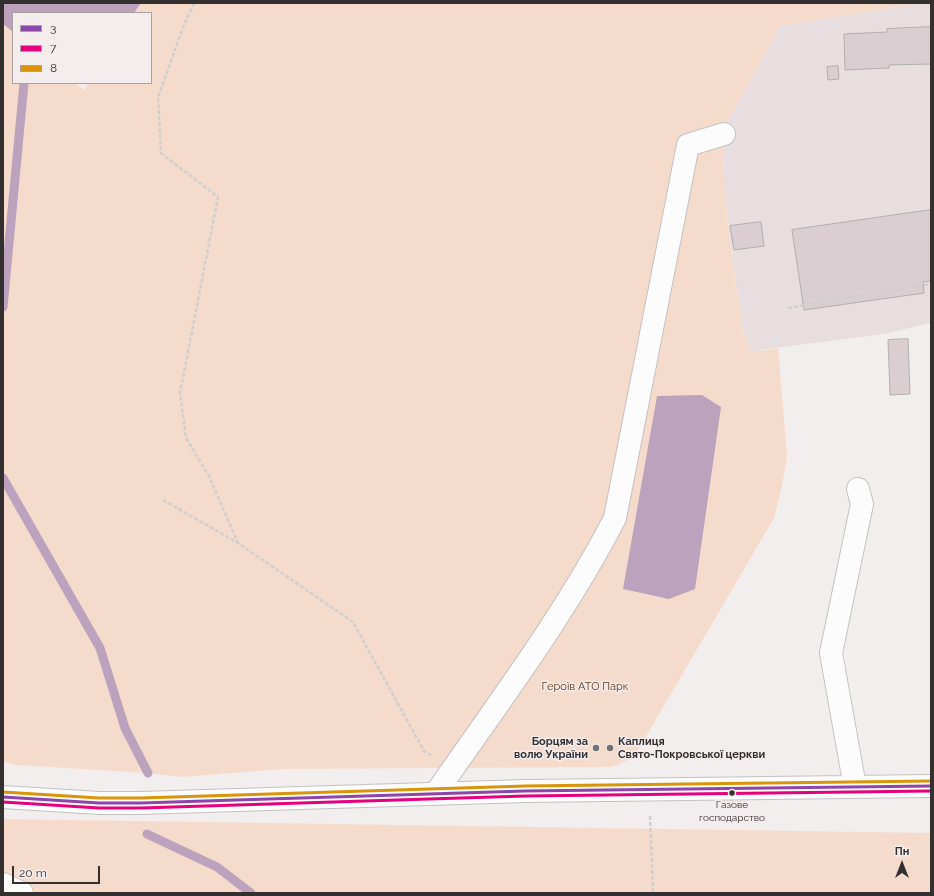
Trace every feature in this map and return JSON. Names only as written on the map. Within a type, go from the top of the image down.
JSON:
[{"type":"street","points":[[436,793],[555,622],[595,557],[616,518],[688,145],[724,134]]},
{"type":"street","points":[[855,787],[831,654],[862,504],[858,489]]},
{"type":"street","points":[[3,797],[99,803],[142,803],[436,793],[931,786]]},
{"type":"street","points":[[3,884],[22,893]]},
{"type":"path","points":[[194,3],[184,25],[158,97],[161,153],[218,197],[180,393],[186,438],[209,476],[238,543]]},
{"type":"path","points":[[788,308],[931,284]]},
{"type":"path","points":[[163,500],[238,543],[353,622],[424,751],[455,766]]},
{"type":"path","points":[[650,790],[653,893]]},
{"type":"shaded area","points":[[3,3],[141,3],[135,12],[12,12],[12,31],[3,24]]},
{"type":"shaded area","points":[[921,3],[931,3],[931,323],[884,334],[767,349],[751,353],[743,331],[731,251],[724,183],[723,152],[727,122],[734,107],[779,26]]},
{"type":"shaded area","points":[[702,395],[721,407],[695,589],[669,599],[623,589],[657,396]]},
{"type":"green space","name":"Героїв АТО Парк","points":[[141,3],[921,3],[780,26],[727,122],[723,152],[724,183],[731,251],[743,331],[751,353],[778,348],[787,456],[782,486],[774,518],[638,750],[628,760],[612,767],[282,769],[182,777],[148,773],[17,765],[3,762],[3,24],[12,31],[12,84],[76,84],[84,90],[87,84],[152,84],[152,12],[135,12]]},
{"type":"green space","points":[[3,819],[931,833],[931,893],[3,893]]},
{"type":"building","points":[[931,27],[931,64],[889,65],[889,68],[845,70],[844,34],[887,32],[887,29]]},
{"type":"building","points":[[838,66],[839,79],[828,80],[827,67]]},
{"type":"building","points":[[931,210],[931,281],[923,282],[924,293],[804,310],[792,230]]},
{"type":"building","points":[[761,222],[764,246],[734,250],[730,226]]},
{"type":"building","points":[[908,339],[910,394],[890,395],[888,340]]},
{"type":"building","name":"Каплиця Свято-Покровської церкви","points":[[610,744],[613,745],[613,751],[610,752],[607,751],[606,748],[607,745]]},
{"type":"waterway","points":[[3,307],[24,84]]},
{"type":"waterway","points":[[3,478],[100,648],[125,728],[148,773]]},
{"type":"waterway","points":[[147,834],[217,867],[251,893]]},
{"type":"transit line","name":"8","points":[[3,792],[99,798],[141,798],[525,786],[931,781]]},
{"type":"transit line","name":"3","points":[[3,797],[99,803],[141,803],[525,791],[931,786]]},
{"type":"transit line","name":"7","points":[[3,802],[99,808],[141,808],[525,796],[931,791]]},
{"type":"place","name":"Борцям за волю України","points":[[596,748]]},
{"type":"place","name":"Каплиця Свято-Покровської церкви","points":[[610,748]]},
{"type":"place","name":"Газове господарство","points":[[732,793]]}]
